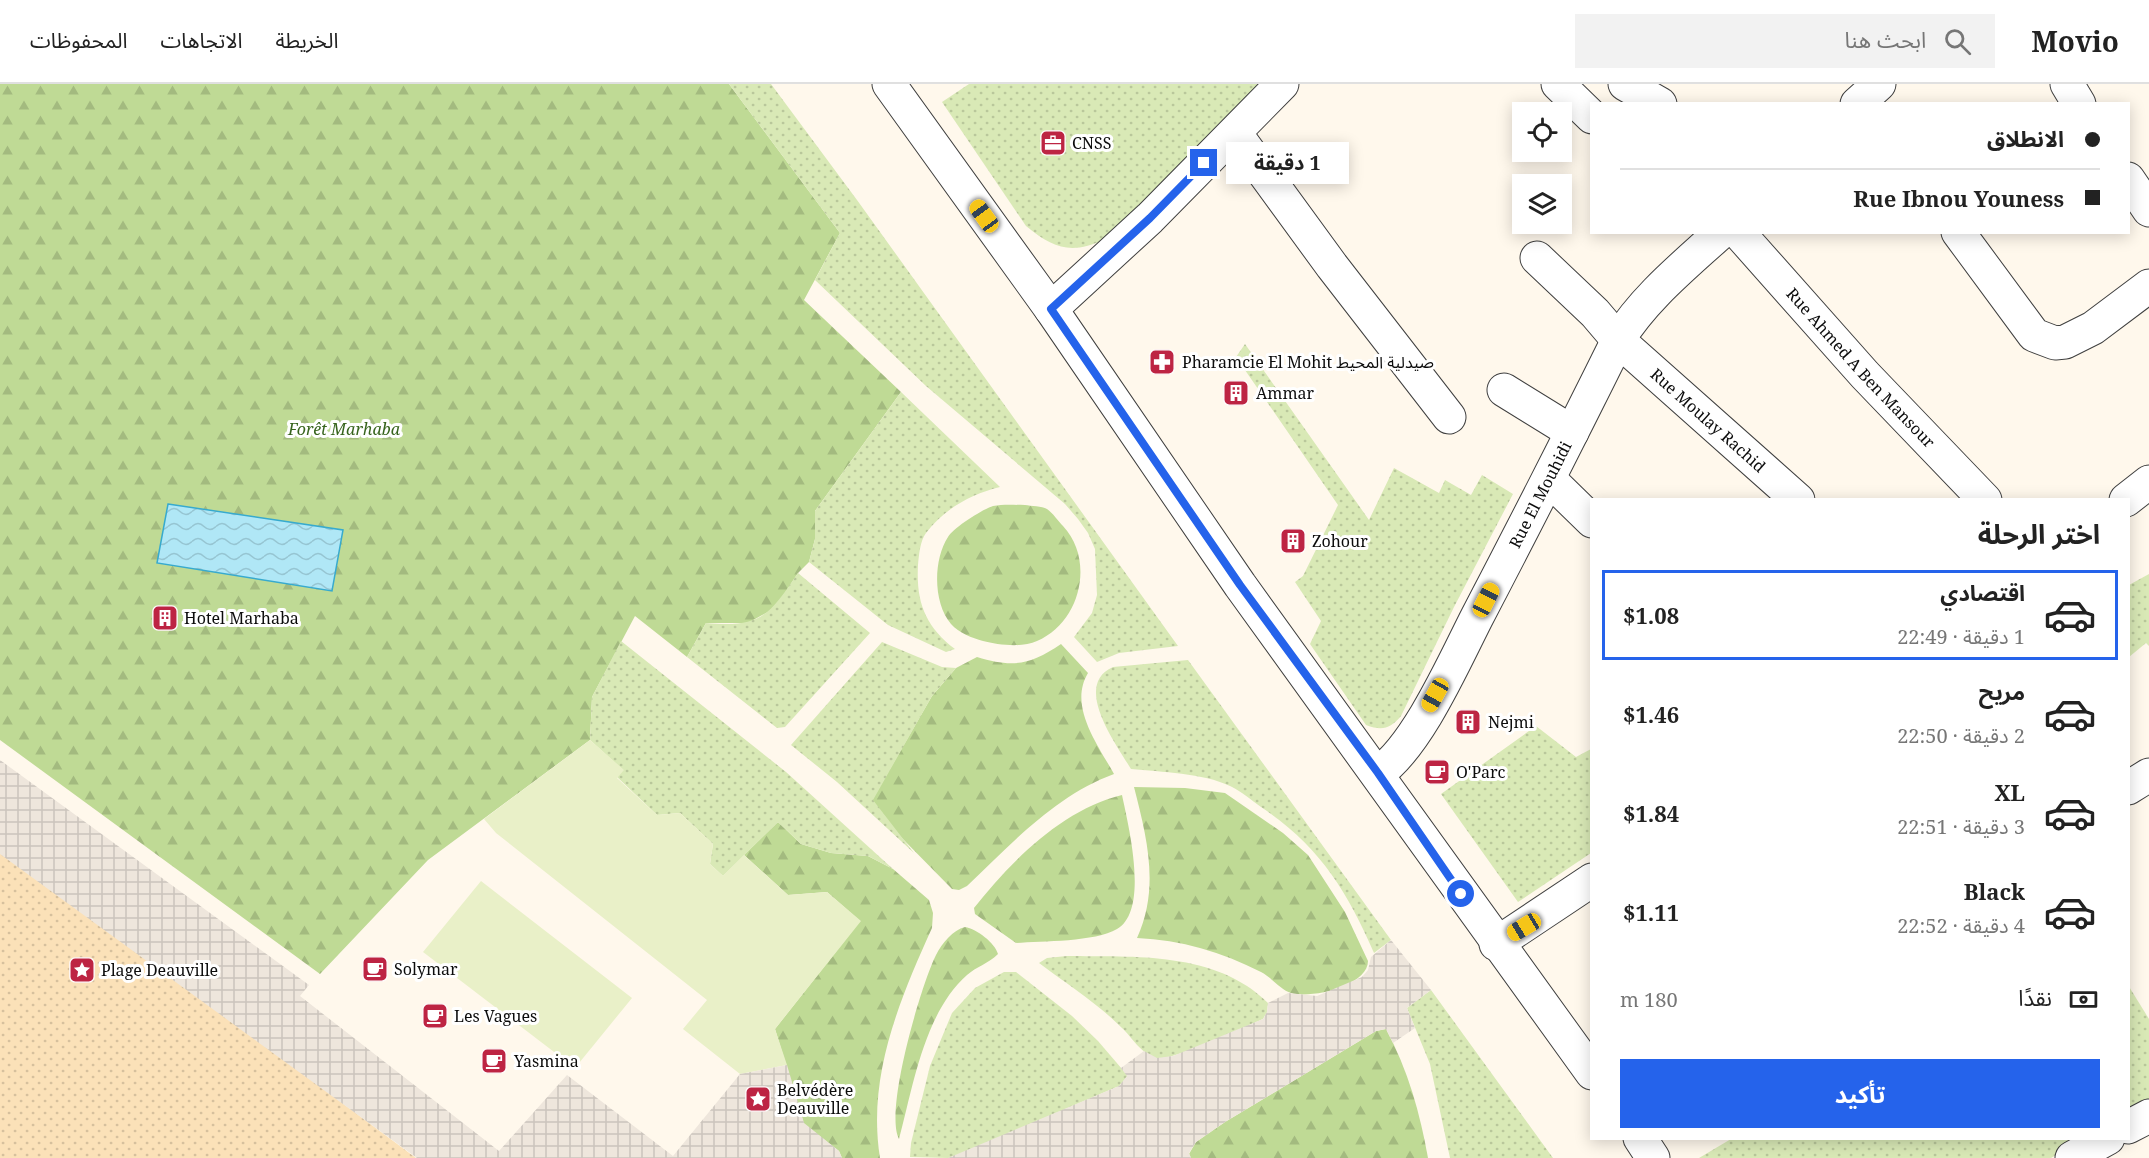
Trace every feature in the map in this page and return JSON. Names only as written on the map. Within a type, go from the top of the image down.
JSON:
[{"type":"street","points":[[889,84],[1051,309],[1240,585],[1378,773],[1496,944],[1590,1070]]},
{"type":"street","points":[[1051,309],[1150,218],[1282,84]]},
{"type":"street","points":[[1558,84],[1590,115]]},
{"type":"street","points":[[1625,84],[1656,102]]},
{"type":"street","points":[[1859,102],[1879,84]]},
{"type":"street","points":[[1235,133],[1332,266],[1449,417]]},
{"type":"street","points":[[2130,182],[2149,210]]},
{"type":"street","name":"Rue El Mouhidi","points":[[1378,773],[1388,766],[1407,743],[1425,712],[1549,479],[1618,340],[1633,316],[1661,286],[1720,234]]},
{"type":"street","name":"Rue Ahmed A Ben Mansour","points":[[1740,234],[1857,367],[1983,498]]},
{"type":"street","points":[[1959,234],[2034,334],[2055,343],[2065,342],[2093,328],[2149,286]]},
{"type":"street","name":"Rue Moulay Rachid","points":[[1537,258],[1595,313],[1618,340],[1796,498]]},
{"type":"street","points":[[1504,390],[1572,432]]},
{"type":"street","points":[[1549,479],[1590,519]]},
{"type":"street","points":[[2129,498],[2149,482]]},
{"type":"street","points":[[2130,787],[2149,775]]},
{"type":"street","points":[[1496,944],[1590,881]]},
{"type":"street","points":[[2130,1127],[2149,1116]]},
{"type":"street","points":[[1641,1140],[1653,1158]]},
{"type":"street","points":[[2072,1158],[2104,1140]]},
{"type":"green space","name":"Forêt Marhaba","points":[[0,84],[729,84],[840,233],[804,300],[901,392],[815,511],[815,539],[809,562],[798,573],[775,608],[748,623],[706,623],[687,657],[635,616],[592,697],[590,740],[428,860],[320,974],[0,740]]},
{"type":"green space","points":[[729,84],[771,84],[1178,646],[1119,653],[1097,662],[1074,637],[1092,613],[1097,595],[1095,549],[1088,533],[1065,504],[926,386],[815,280],[840,233]]},
{"type":"green space","points":[[969,84],[1263,84],[1105,239],[1073,248],[1046,240],[1026,226],[942,102]]},
{"type":"green space","points":[[1245,344],[1369,520],[1394,468],[1439,493],[1445,480],[1471,495],[1482,475],[1513,494],[1401,716],[1385,728],[1366,725],[1310,644],[1321,621],[1295,582],[1303,576],[1338,505],[1236,357]]},
{"type":"green space","points":[[901,392],[1000,487],[969,498],[950,510],[933,524],[922,540],[918,565],[921,602],[924,612],[936,631],[955,649],[946,652],[888,625],[809,562],[815,539],[815,511]]},
{"type":"green space","points":[[1001,505],[1025,505],[1047,509],[1073,540],[1079,556],[1080,572],[1073,605],[1064,620],[1052,632],[1031,643],[1003,645],[970,637],[951,624],[941,605],[937,581],[943,546],[956,529],[988,508]]},
{"type":"green space","points":[[798,573],[870,633],[785,727],[777,728],[687,657],[706,623],[739,623],[761,616],[779,600]]},
{"type":"green space","points":[[2149,574],[2149,646],[2146,643],[2130,656],[2130,584]]},
{"type":"green space","points":[[621,641],[786,772],[893,869],[868,856],[831,853],[801,844],[778,822],[723,876],[710,864],[713,844],[680,813],[657,815],[617,777],[623,770],[590,740],[592,697]]},
{"type":"green space","points":[[882,642],[942,667],[956,668],[932,696],[873,800],[914,853],[837,782],[791,745]]},
{"type":"green space","points":[[1061,644],[1088,673],[1081,699],[1083,712],[1093,738],[1114,774],[1073,794],[1035,822],[967,886],[959,890],[952,889],[894,830],[872,800],[932,696],[956,668],[977,657],[1001,663],[1030,660]]},
{"type":"green space","points":[[1188,660],[1391,940],[1374,953],[1353,909],[1329,871],[1315,853],[1281,822],[1238,790],[1219,782],[1182,774],[1131,769],[1101,715],[1096,687],[1101,676],[1113,667]]},
{"type":"green space","points":[[1536,726],[1576,757],[1590,750],[1590,854],[1518,902],[1441,794]]},
{"type":"green space","points":[[590,740],[624,770],[617,778],[657,815],[680,813],[713,844],[710,864],[723,876],[744,855],[788,895],[827,892],[861,921],[775,1029],[787,1065],[740,1074],[683,1029],[707,1000],[496,833],[484,819]]},
{"type":"green space","points":[[1134,787],[1185,788],[1225,793],[1283,833],[1308,855],[1345,912],[1368,961],[1366,970],[1349,984],[1337,989],[1311,994],[1291,993],[1261,972],[1216,953],[1185,944],[1137,938],[1144,919],[1150,882],[1147,844]]},
{"type":"green space","points":[[1122,795],[1132,845],[1135,886],[1133,904],[1127,919],[1117,929],[1082,939],[1016,943],[975,914],[974,908],[1004,872],[1040,839],[1079,812]]},
{"type":"green space","points":[[778,822],[801,844],[831,853],[868,856],[893,869],[929,900],[933,913],[932,928],[898,1011],[882,1069],[877,1128],[880,1158],[842,1158],[839,1151],[804,1124],[775,1029],[860,921],[827,892],[788,895],[744,855]]},
{"type":"green space","points":[[481,881],[632,998],[575,1068],[423,952]]},
{"type":"green space","points":[[965,927],[985,937],[998,954],[967,975],[940,1009],[915,1074],[899,1139],[896,1103],[900,1076],[922,992],[929,970],[941,946],[952,934]]},
{"type":"green space","points":[[1119,956],[1173,960],[1199,966],[1224,974],[1247,986],[1268,1003],[1267,1012],[1263,1019],[1208,1043],[1177,1055],[1156,1058],[1141,1049],[1102,1010],[1039,963],[1047,958]]},
{"type":"green space","points":[[1004,972],[1016,972],[1072,1016],[1098,1041],[1128,1076],[1119,1086],[958,1155],[948,1158],[910,1157],[911,1143],[930,1066],[952,1013],[975,988]]},
{"type":"green space","points":[[2130,988],[2149,1019],[2149,1100],[2130,1111]]},
{"type":"green space","points":[[1431,990],[1553,1158],[1450,1158],[1430,1064],[1407,1008]]},
{"type":"green space","points":[[1386,1029],[1401,1060],[1412,1092],[1428,1158],[1191,1158],[1189,1154],[1196,1142],[1225,1122],[1376,1031]]},
{"type":"green space","points":[[1729,1140],[2082,1140],[2051,1158],[1699,1158]]},
{"type":"sand","name":"Plage Deauville","points":[[0,849],[34,873],[416,1158],[0,1158]]},
{"type":"shaded area","points":[[0,760],[309,985],[300,996],[499,1151],[567,1075],[673,1156],[740,1074],[787,1065],[804,1123],[839,1151],[842,1158],[417,1158],[0,854]]},
{"type":"shaded area","points":[[1391,940],[1431,990],[1407,1008],[1415,1028],[1393,1043],[1386,1029],[1376,1031],[1225,1122],[1196,1142],[1189,1153],[1191,1158],[948,1158],[1119,1086],[1127,1076],[1121,1068],[1144,1051],[1157,1058],[1173,1056],[1263,1019],[1268,1003],[1288,993],[1317,996],[1362,977],[1368,970],[1371,957]]},
{"type":"water","points":[[168,504],[343,530],[332,591],[157,563]]},
{"type":"place","name":"CNSS","points":[[1053,143]]},
{"type":"place","name":"Pharamcie El Mohit صيدلية المحيط","points":[[1162,362]]},
{"type":"place","name":"Ammar","points":[[1236,393]]},
{"type":"place","name":"Zohour","points":[[1293,541]]},
{"type":"place","name":"Hotel Marhaba","points":[[165,618]]},
{"type":"place","name":"Nejmi","points":[[1468,722]]},
{"type":"place","name":"O'Parc","points":[[1437,772]]},
{"type":"place","name":"Solymar","points":[[375,969]]},
{"type":"place","name":"Plage Deauville","points":[[82,970]]},
{"type":"place","name":"Les Vagues","points":[[435,1016]]},
{"type":"place","name":"Yasmina","points":[[494,1061]]},
{"type":"place","name":"Belvédère Deauville","points":[[758,1099]]},
{"type":"route","points":[[1204,163],[1150,218],[1051,309],[1240,585],[1378,773],[1399,807],[1461,894]]}]
